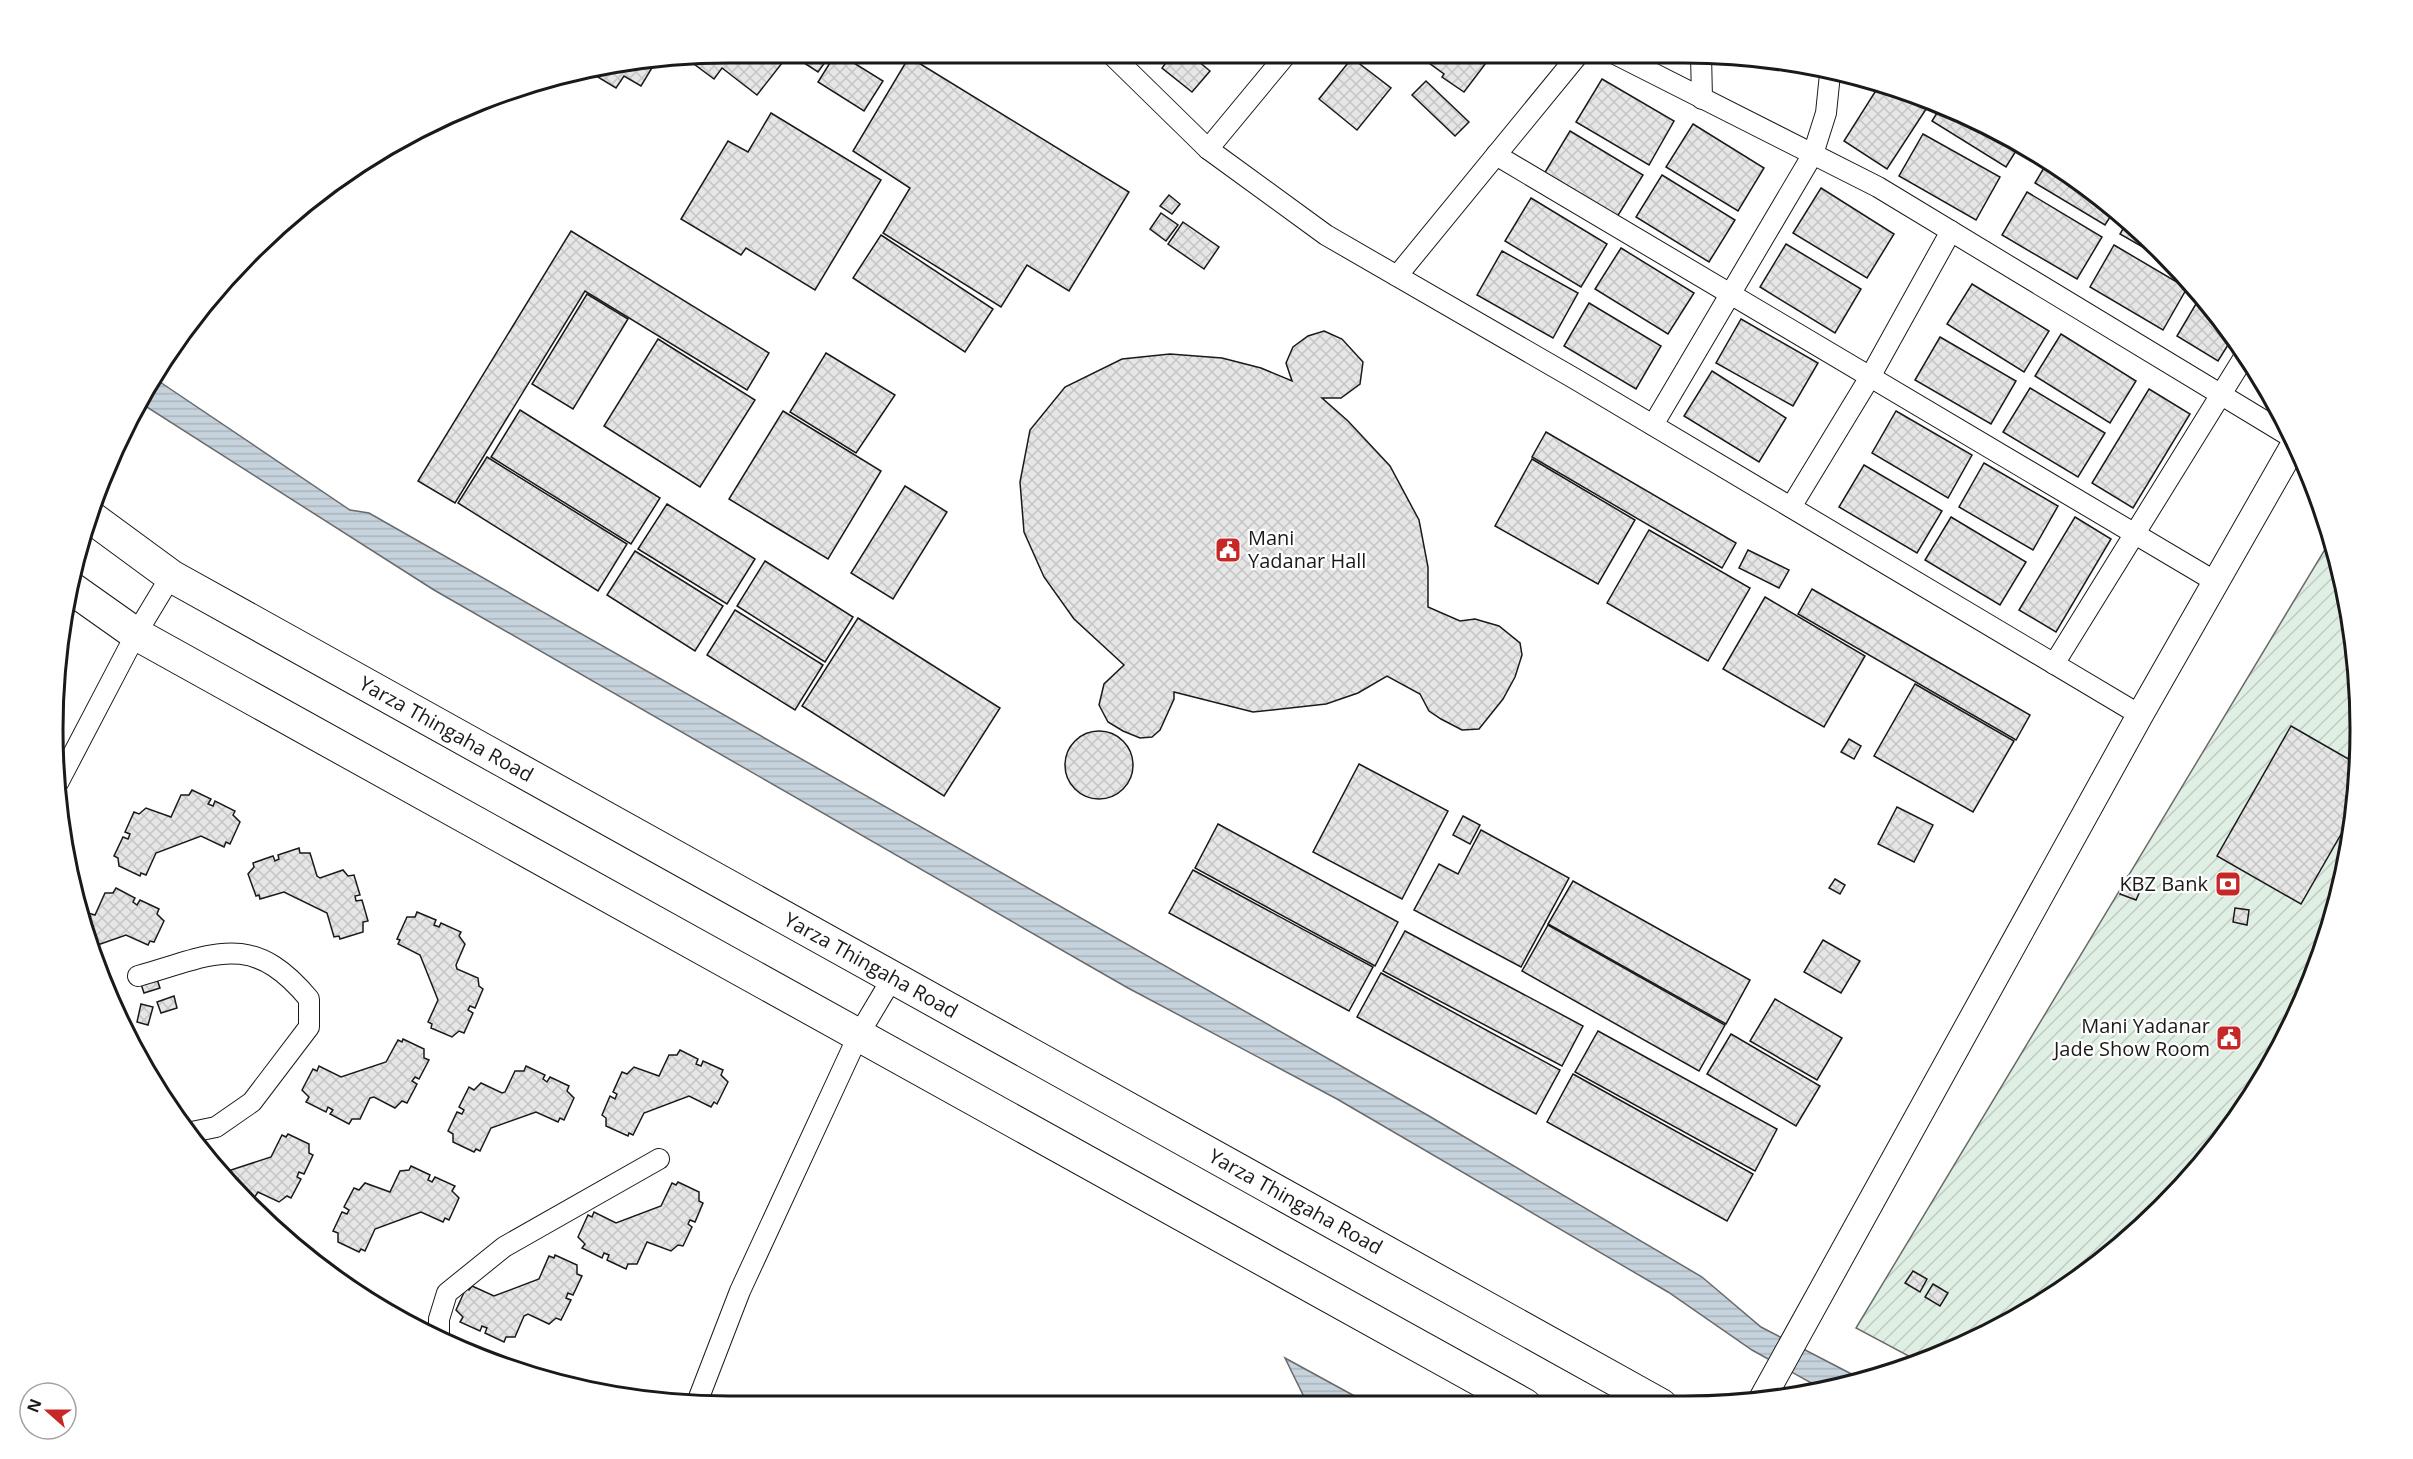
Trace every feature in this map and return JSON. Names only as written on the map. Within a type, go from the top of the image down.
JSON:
[{"type":"main road","name":"Yarza Thingaha Road","points":[[96,521],[171,576],[1645,1396]]},
{"type":"main road","points":[[78,593],[136,634],[1509,1396]]},
{"type":"street","points":[[1120,63],[1208,149],[1326,235],[1653,425],[2140,715]]},
{"type":"street","points":[[1208,149],[1279,63]]},
{"type":"street","points":[[1397,276],[1571,63]]},
{"type":"street","points":[[1632,63],[1878,187],[2278,429]]},
{"type":"street","points":[[1701,63],[1702,99]]},
{"type":"street","points":[[1653,425],[1813,154],[1826,113],[1829,80]]},
{"type":"street","points":[[1496,155],[2216,582]]},
{"type":"street","points":[[1791,507],[1870,377],[1951,231]]},
{"type":"street","points":[[2054,664],[2241,364]]},
{"type":"street","points":[[1767,1390],[2140,715],[2290,454]]},
{"type":"street","points":[[64,772],[136,634],[171,576]]},
{"type":"street","points":[[138,976],[222,952],[258,957],[290,976],[309,999],[309,1027],[252,1102],[216,1127],[198,1131]]},
{"type":"street","points":[[700,1395],[740,1291],[859,1034],[892,977]]},
{"type":"street","points":[[439,1329],[439,1319],[447,1293],[504,1247],[659,1159]]},
{"type":"green space","points":[[2325,550],[2337,599],[2349,686],[2349,773],[2344,816],[2337,860],[2315,944],[2299,985],[2261,1063],[2238,1100],[2185,1169],[2123,1231],[2054,1284],[1978,1327],[1909,1357],[1856,1328]]},
{"type":"shaded area","points":[[160,382],[350,510],[369,513],[1429,1116],[1702,1277],[1761,1327],[1852,1374],[1812,1383],[1752,1350],[1668,1292],[1337,1099],[1128,988],[434,590],[146,407]]},
{"type":"shaded area","points":[[1285,1358],[1355,1396],[1304,1396]]},
{"type":"building","points":[[782,63],[757,95],[722,68],[714,79],[694,64]]},
{"type":"building","points":[[804,63],[824,63],[818,72]]},
{"type":"building","points":[[830,63],[854,63],[883,81],[864,111],[818,82]]},
{"type":"building","points":[[905,63],[919,63],[1129,192],[1069,291],[1027,265],[1001,307],[883,233],[910,188],[853,151]]},
{"type":"building","points":[[1166,63],[1200,63],[1210,71],[1192,92],[1162,68]]},
{"type":"building","points":[[1348,63],[1358,63],[1391,88],[1357,130],[1319,99]]},
{"type":"building","points":[[1429,63],[1486,63],[1464,92],[1442,77],[1444,74]]},
{"type":"building","points":[[652,68],[641,86],[624,76],[616,88],[597,76]]},
{"type":"building","points":[[1602,79],[1674,121],[1649,165],[1576,122]]},
{"type":"building","points":[[1426,81],[1469,122],[1455,136],[1412,95]]},
{"type":"building","points":[[1875,92],[1926,109],[1887,169],[1844,141]]},
{"type":"building","points":[[771,113],[881,180],[815,290],[746,248],[741,255],[681,219],[728,141],[748,152]]},
{"type":"building","points":[[1937,113],[2016,151],[2006,167],[1932,121]]},
{"type":"building","points":[[1693,124],[1764,168],[1738,211],[1666,167]]},
{"type":"building","points":[[1570,131],[1643,175],[1617,217],[1544,174]]},
{"type":"building","points":[[1923,134],[2000,177],[1976,220],[1899,176]]},
{"type":"building","points":[[2044,169],[2110,218],[2105,225],[2035,183]]},
{"type":"building","points":[[1662,175],[1735,220],[1709,262],[1636,217]]},
{"type":"building","points":[[1821,188],[1894,234],[1867,278],[1793,233]]},
{"type":"building","points":[[2027,192],[2102,237],[2077,279],[2002,235]]},
{"type":"building","points":[[1169,195],[1180,204],[1172,214],[1160,206]]},
{"type":"building","points":[[1531,198],[1607,244],[1581,287],[1505,241]]},
{"type":"building","points":[[1161,213],[1178,225],[1166,241],[1150,229]]},
{"type":"building","points":[[1183,222],[1219,247],[1204,269],[1168,244]]},
{"type":"building","points":[[2123,228],[2144,248],[2120,234]]},
{"type":"building","points":[[571,231],[769,353],[747,390],[585,291],[455,503],[418,481]]},
{"type":"building","points":[[881,235],[993,309],[965,352],[853,278]]},
{"type":"building","points":[[1786,244],[1861,289],[1835,333],[1760,287]]},
{"type":"building","points":[[2114,245],[2178,283],[2185,291],[2163,330],[2090,287]]},
{"type":"building","points":[[1621,248],[1694,293],[1668,334],[1595,289]]},
{"type":"building","points":[[1502,251],[1578,293],[1553,338],[1477,295]]},
{"type":"building","points":[[1972,284],[2049,331],[2024,372],[1947,324]]},
{"type":"building","points":[[587,294],[628,319],[573,409],[532,384]]},
{"type":"building","points":[[1589,303],[1661,346],[1636,389],[1564,346]]},
{"type":"building","points":[[2196,304],[2228,345],[2218,361],[2177,336]]},
{"type":"building","points":[[1741,319],[1818,363],[1793,406],[1716,363]]},
{"type":"building","name":"Mani Yadanar Hall","points":[[1324,331],[1342,339],[1363,362],[1360,384],[1341,398],[1322,398],[1348,421],[1390,466],[1419,520],[1428,567],[1428,607],[1460,621],[1475,619],[1499,626],[1520,643],[1522,655],[1515,677],[1503,699],[1479,729],[1462,730],[1441,719],[1429,711],[1420,694],[1387,676],[1358,693],[1326,704],[1253,712],[1174,692],[1174,699],[1160,730],[1152,737],[1140,738],[1123,731],[1108,722],[1099,705],[1104,684],[1124,665],[1074,619],[1044,577],[1024,532],[1020,482],[1030,430],[1065,387],[1122,359],[1170,354],[1222,358],[1261,368],[1292,381],[1286,363],[1293,347],[1308,336]]},
{"type":"building","points":[[2061,334],[2136,381],[2110,423],[2035,376]]},
{"type":"building","points":[[1940,337],[2016,381],[1991,424],[1915,380]]},
{"type":"building","points":[[658,339],[755,400],[700,487],[604,426]]},
{"type":"building","points":[[826,353],[895,395],[856,453],[790,412]]},
{"type":"building","points":[[1712,371],[1786,418],[1759,462],[1684,416]]},
{"type":"building","points":[[2030,388],[2105,433],[2078,477],[2003,432]]},
{"type":"building","points":[[2149,389],[2190,414],[2133,508],[2092,483]]},
{"type":"building","points":[[520,410],[660,498],[631,544],[491,457]]},
{"type":"building","points":[[783,411],[881,471],[828,559],[729,499]]},
{"type":"building","points":[[1896,411],[1972,455],[1948,498],[1872,453]]},
{"type":"building","points":[[1546,432],[1736,543],[1722,568],[1532,457]]},
{"type":"building","points":[[487,457],[627,544],[598,591],[458,503]]},
{"type":"building","points":[[1532,459],[1635,520],[1598,584],[1495,526]]},
{"type":"building","points":[[1984,463],[2058,506],[2033,550],[1959,507]]},
{"type":"building","points":[[1864,465],[1942,511],[1917,553],[1839,507]]},
{"type":"building","points":[[905,486],[947,512],[893,599],[851,573]]},
{"type":"building","points":[[667,504],[755,559],[727,604],[638,549]]},
{"type":"building","points":[[1951,517],[2026,562],[2000,605],[1925,560]]},
{"type":"building","points":[[2075,517],[2111,539],[2056,632],[2019,610]]},
{"type":"building","points":[[1649,530],[1750,588],[1708,661],[1607,603]]},
{"type":"building","points":[[1748,550],[1789,570],[1779,588],[1739,568]]},
{"type":"building","points":[[635,551],[723,606],[695,651],[607,595]]},
{"type":"building","points":[[765,561],[853,617],[825,662],[737,606]]},
{"type":"building","points":[[1812,589],[2030,715],[2016,740],[1798,614]]},
{"type":"building","points":[[1765,597],[1865,656],[1824,727],[1723,669]]},
{"type":"building","points":[[735,610],[823,665],[795,710],[707,655]]},
{"type":"building","points":[[858,618],[1000,708],[944,796],[802,706]]},
{"type":"building","points":[[1915,684],[2014,741],[1973,812],[1874,756]]},
{"type":"building","points":[[2291,726],[2349,760],[2341,834],[2301,904],[2217,856]]},
{"type":"building","points":[[1099,731],[1112,734],[1123,741],[1130,752],[1133,765],[1130,778],[1123,789],[1112,796],[1099,799],[1086,796],[1075,789],[1068,778],[1065,765],[1068,752],[1075,741],[1086,734]]},
{"type":"building","points":[[1849,739],[1861,746],[1854,759],[1841,752]]},
{"type":"building","points":[[1359,764],[1448,811],[1402,899],[1313,852]]},
{"type":"building","points":[[192,790],[211,799],[208,804],[213,806],[215,801],[235,811],[233,815],[240,822],[230,844],[226,842],[224,847],[201,836],[156,853],[146,875],[141,873],[140,876],[119,866],[118,858],[114,856],[123,837],[128,839],[130,834],[125,832],[134,812],[139,814],[146,808],[171,817],[181,795],[189,795]]},
{"type":"building","points":[[1897,807],[1933,825],[1914,862],[1878,844]]},
{"type":"building","points":[[1463,816],[1480,825],[1470,844],[1453,835]]},
{"type":"building","points":[[1218,824],[1398,922],[1375,966],[1195,868]]},
{"type":"building","points":[[1481,830],[1569,878],[1521,967],[1414,910],[1439,864],[1458,874]]},
{"type":"building","points":[[299,848],[300,853],[310,853],[317,876],[320,878],[343,870],[348,876],[354,875],[360,895],[355,896],[356,901],[362,900],[368,921],[363,922],[363,932],[340,939],[339,936],[334,937],[327,913],[284,892],[260,899],[259,895],[256,896],[248,874],[254,867],[253,863],[273,856],[275,861],[279,859],[278,855]]},
{"type":"building","points":[[1193,870],[1373,967],[1349,1011],[1169,913]]},
{"type":"building","points":[[2128,876],[2144,882],[2136,900],[2120,894]]},
{"type":"building","points":[[1835,879],[1845,885],[1840,894],[1829,888]]},
{"type":"building","points":[[1573,881],[1750,980],[1726,1024],[1548,924]]},
{"type":"building","points":[[116,888],[135,898],[133,902],[137,905],[140,900],[159,909],[157,914],[164,921],[154,942],[150,941],[148,945],[126,935],[98,945],[89,913],[95,915],[105,893],[113,893]]},
{"type":"building","points":[[2235,908],[2249,910],[2247,925],[2233,922]]},
{"type":"building","points":[[417,912],[436,920],[434,925],[439,927],[441,923],[461,932],[459,936],[465,944],[456,965],[457,969],[478,978],[479,986],[483,989],[475,1008],[470,1006],[468,1010],[473,1013],[464,1033],[459,1031],[452,1037],[431,1028],[432,1024],[428,1022],[438,1000],[420,955],[398,944],[400,940],[397,939],[407,917],[415,917]]},
{"type":"building","points":[[1548,925],[1725,1025],[1699,1071],[1522,971]]},
{"type":"building","points":[[1405,931],[1583,1026],[1562,1066],[1383,971]]},
{"type":"building","points":[[1823,940],[1860,961],[1841,993],[1804,972]]},
{"type":"building","points":[[1381,973],[1560,1070],[1536,1114],[1357,1017]]},
{"type":"building","points":[[156,976],[160,988],[144,993],[140,981]]},
{"type":"building","points":[[174,996],[177,1008],[161,1013],[157,1002]]},
{"type":"building","points":[[1775,999],[1842,1038],[1817,1080],[1750,1041]]},
{"type":"building","points":[[141,1004],[153,1007],[148,1025],[137,1022]]},
{"type":"building","points":[[1598,1031],[1777,1129],[1755,1171],[1575,1072]]},
{"type":"building","points":[[1731,1034],[1820,1086],[1796,1126],[1707,1074]]},
{"type":"building","points":[[403,1039],[424,1049],[424,1058],[429,1060],[419,1079],[415,1077],[412,1081],[417,1084],[407,1103],[402,1101],[395,1108],[374,1097],[370,1098],[360,1119],[352,1119],[349,1124],[330,1114],[333,1110],[328,1107],[326,1112],[306,1102],[309,1097],[302,1090],[313,1069],[317,1071],[319,1066],[341,1077],[386,1062],[398,1040],[402,1042]]},
{"type":"building","points":[[680,1050],[698,1059],[696,1064],[701,1066],[703,1061],[723,1070],[721,1075],[728,1082],[717,1104],[714,1102],[711,1107],[689,1096],[644,1113],[633,1135],[629,1133],[628,1136],[606,1126],[606,1118],[602,1115],[610,1096],[615,1099],[617,1094],[613,1092],[622,1072],[627,1074],[634,1067],[659,1076],[669,1055],[677,1055]]},
{"type":"building","points":[[526,1066],[545,1075],[543,1079],[547,1082],[550,1077],[569,1086],[567,1091],[574,1098],[564,1120],[560,1118],[558,1122],[536,1112],[491,1128],[480,1151],[476,1149],[474,1152],[453,1142],[453,1134],[448,1131],[457,1112],[462,1114],[464,1110],[459,1107],[469,1087],[474,1090],[481,1083],[502,1093],[505,1092],[515,1071],[524,1071]]},
{"type":"building","points":[[1573,1074],[1753,1174],[1727,1221],[1547,1122]]},
{"type":"building","points":[[288,1134],[309,1144],[309,1153],[313,1155],[304,1174],[299,1172],[297,1177],[301,1179],[291,1198],[287,1196],[279,1202],[258,1192],[255,1197],[229,1171],[271,1157],[282,1135],[286,1137]]},
{"type":"building","points":[[411,1166],[430,1175],[428,1180],[432,1182],[435,1177],[455,1186],[452,1191],[459,1198],[449,1220],[445,1218],[443,1222],[421,1212],[375,1229],[365,1251],[361,1249],[359,1252],[338,1242],[338,1233],[333,1231],[342,1212],[347,1214],[349,1210],[344,1207],[354,1188],[359,1190],[365,1183],[390,1192],[400,1171],[409,1170]]},
{"type":"building","points":[[678,1182],[699,1192],[699,1201],[703,1203],[695,1222],[690,1220],[688,1224],[692,1227],[683,1246],[678,1245],[671,1251],[647,1242],[637,1264],[628,1264],[626,1269],[607,1260],[609,1255],[604,1253],[602,1258],[582,1248],[585,1244],[578,1237],[588,1215],[592,1217],[594,1212],[616,1223],[661,1206],[672,1183],[676,1185]]},
{"type":"building","points":[[555,1255],[577,1265],[577,1274],[582,1276],[573,1295],[568,1293],[566,1298],[571,1300],[561,1320],[556,1318],[549,1324],[528,1314],[524,1316],[515,1337],[506,1337],[504,1342],[485,1333],[487,1328],[482,1326],[480,1331],[460,1322],[463,1317],[456,1310],[466,1288],[469,1290],[472,1286],[494,1296],[539,1279],[549,1256],[554,1258]]},
{"type":"building","points":[[1913,1271],[1927,1279],[1920,1292],[1905,1283]]},
{"type":"building","points":[[1933,1284],[1948,1293],[1940,1306],[1925,1297]]},
{"type":"place","name":"Mani Yadanar Hall","points":[[1228,550]]},
{"type":"place","name":"KBZ Bank","points":[[2228,884]]},
{"type":"place","name":"Mani Yadanar Jade Show Room","points":[[2229,1038]]}]
